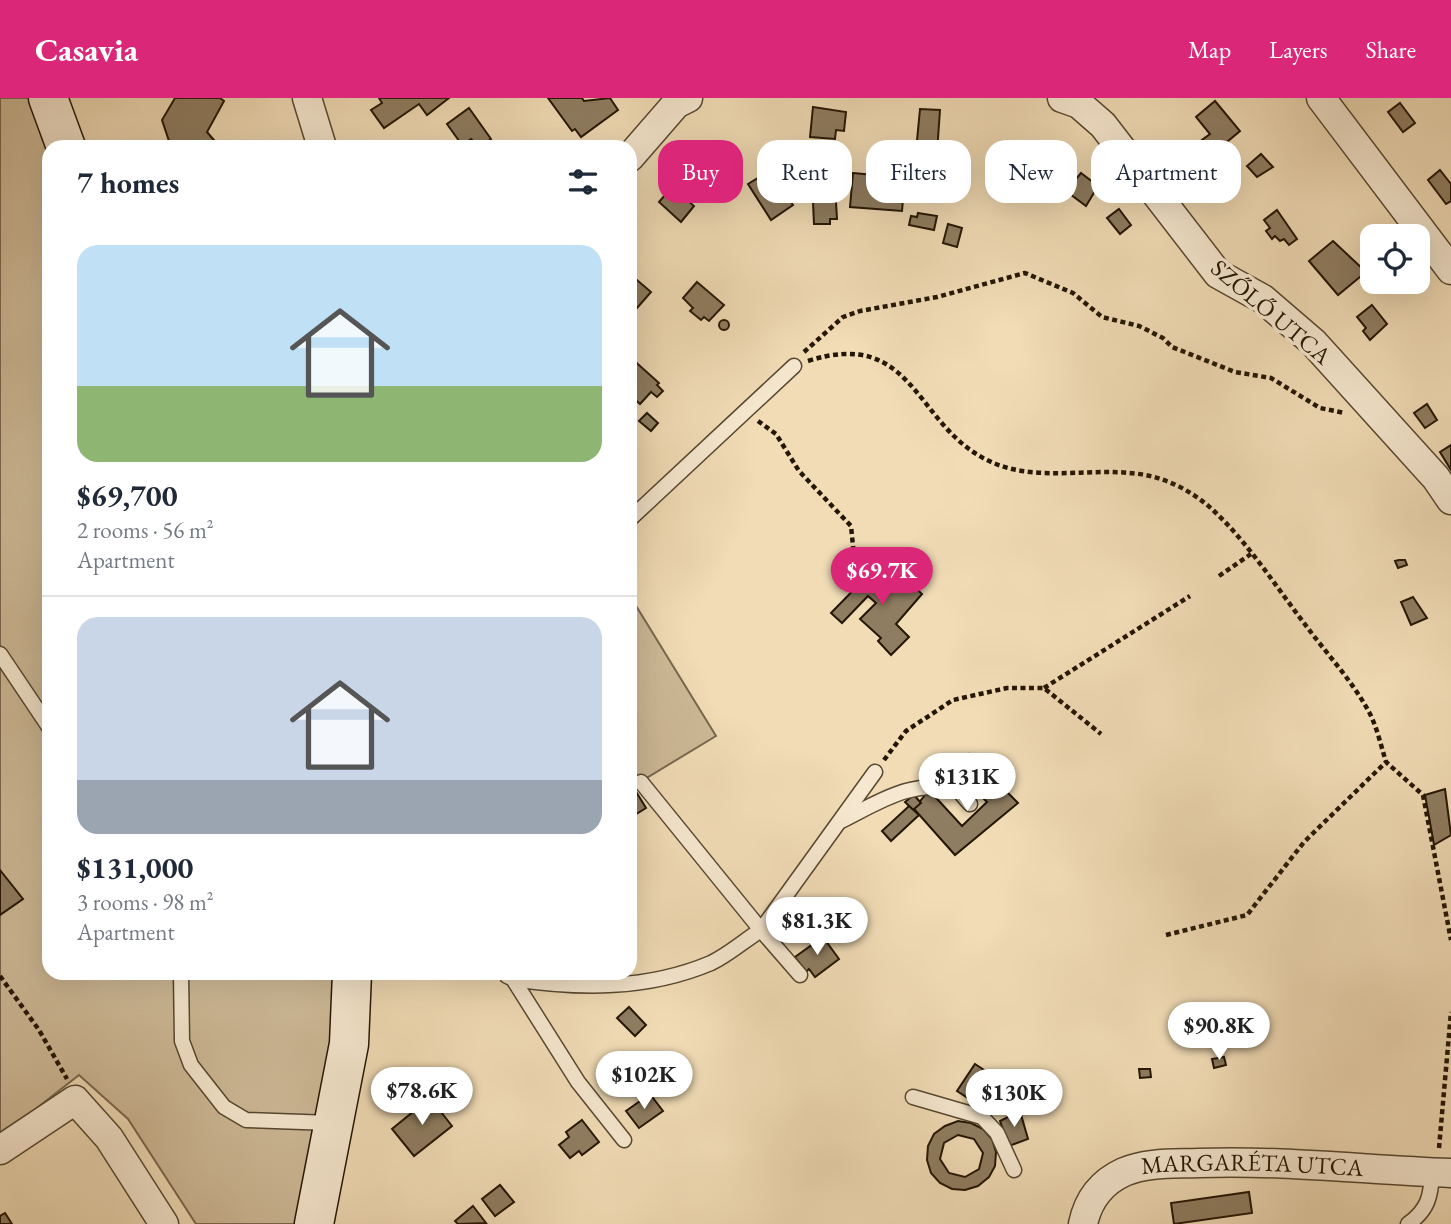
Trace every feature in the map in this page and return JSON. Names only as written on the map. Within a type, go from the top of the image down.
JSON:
[{"type":"street","points":[[48,98],[63,140]]},
{"type":"street","points":[[307,98],[320,140]]},
{"type":"street","name":"SZŐLŐ UTCA","points":[[1062,98],[1079,104],[1103,125],[1217,274],[1263,299],[1313,342],[1436,478],[1451,500]]},
{"type":"street","points":[[1321,98],[1451,270]]},
{"type":"street","points":[[637,149],[679,100]]},
{"type":"street","points":[[314,1224],[349,1044],[352,980]]},
{"type":"street","points":[[0,1150],[75,1100],[109,1138],[164,1224]]},
{"type":"street","name":"MARGARÉTA UTCA","points":[[1083,1224],[1091,1200],[1107,1181],[1126,1171],[1151,1164],[1233,1162],[1441,1173]]},
{"type":"lane","points":[[637,512],[794,366]]},
{"type":"lane","points":[[0,653],[42,716]]},
{"type":"lane","points":[[530,980],[557,986],[595,987],[656,981],[712,962],[761,930],[875,772]]},
{"type":"lane","points":[[641,782],[800,975]]},
{"type":"lane","points":[[836,824],[900,792],[920,786],[957,789],[970,804]]},
{"type":"lane","points":[[181,980],[181,1041],[191,1065],[224,1107],[246,1119],[332,1123]]},
{"type":"lane","points":[[511,980],[578,1082],[624,1140]]},
{"type":"lane","points":[[913,1097],[982,1117],[997,1133],[1014,1170]]},
{"type":"lane","points":[[1408,1224],[1423,1214],[1441,1173]]},
{"type":"path","points":[[794,366],[822,333],[843,317],[874,308],[937,297],[1025,273],[1073,293],[1102,317],[1139,326],[1163,338],[1172,347],[1234,372],[1277,381],[1321,408],[1337,414],[1366,407],[1378,414]]},
{"type":"path","points":[[794,366],[829,354],[860,353],[899,373],[951,433],[986,460],[1023,471],[1132,473],[1176,485],[1213,510],[1251,554],[1369,713],[1386,762],[1423,795],[1451,940]]},
{"type":"path","points":[[736,419],[753,417],[776,434],[799,471],[851,526],[854,556],[870,573]]},
{"type":"path","points":[[1219,576],[1251,554]]},
{"type":"path","points":[[875,772],[906,730],[953,700],[1007,688],[1044,688],[1190,596]]},
{"type":"path","points":[[1044,688],[1101,734]]},
{"type":"path","points":[[1166,935],[1247,915],[1304,842],[1386,762]]},
{"type":"path","points":[[0,976],[39,1030],[67,1079],[75,1100]]},
{"type":"path","points":[[1441,1173],[1439,1146],[1451,1012]]},
{"type":"shaded area","points":[[0,98],[32,98],[47,140],[42,140],[42,980],[337,980],[334,1032],[295,1224],[196,1224],[128,1119],[79,1075],[0,1137]]},
{"type":"shaded area","points":[[637,607],[716,736],[637,784]]},
{"type":"building","points":[[175,98],[220,98],[224,101],[207,132],[214,140],[169,140],[162,120]]},
{"type":"building","points":[[379,98],[449,98],[427,115],[419,104],[384,128],[371,110],[382,103]]},
{"type":"building","points":[[548,98],[582,98],[584,101],[610,98],[618,110],[581,137],[575,129],[572,131]]},
{"type":"building","points":[[1215,101],[1240,131],[1229,140],[1202,140],[1210,134],[1196,117]]},
{"type":"building","points":[[1400,103],[1415,123],[1403,132],[1388,112]]},
{"type":"building","points":[[813,107],[846,112],[844,131],[836,130],[835,139],[810,137]]},
{"type":"building","points":[[469,108],[491,139],[458,140],[447,124]]},
{"type":"building","points":[[920,109],[940,110],[938,140],[917,140]]},
{"type":"building","points":[[1261,154],[1273,167],[1257,177],[1247,166]]},
{"type":"building","points":[[1440,170],[1451,184],[1451,201],[1446,204],[1428,180]]},
{"type":"building","points":[[853,173],[866,174],[866,203],[903,203],[902,211],[850,207]]},
{"type":"building","points":[[1081,173],[1091,181],[1091,198],[1086,206],[1077,199],[1077,178]]},
{"type":"building","points":[[757,178],[757,198],[748,184]]},
{"type":"building","points":[[660,203],[691,203],[694,206],[681,222]]},
{"type":"building","points":[[760,203],[792,203],[793,205],[771,220]]},
{"type":"building","points":[[813,203],[836,203],[837,219],[830,219],[830,224],[814,224]]},
{"type":"building","points":[[1119,209],[1131,225],[1120,234],[1107,218]]},
{"type":"building","points":[[1277,210],[1297,239],[1289,245],[1284,239],[1280,241],[1275,236],[1272,239],[1266,231],[1270,228],[1264,220]]},
{"type":"building","points":[[918,213],[937,216],[934,230],[909,225],[911,216],[917,217]]},
{"type":"building","points":[[948,224],[962,228],[957,247],[943,243]]},
{"type":"building","points":[[1333,241],[1360,266],[1360,277],[1338,295],[1309,261]]},
{"type":"building","points":[[637,280],[651,292],[637,308]]},
{"type":"building","points":[[697,282],[724,305],[709,321],[704,317],[701,320],[690,311],[693,308],[683,298]]},
{"type":"building","points":[[1372,305],[1387,324],[1370,340],[1363,331],[1366,328],[1357,317]]},
{"type":"building","points":[[724,320],[728,321],[728,329],[724,330],[720,329],[719,325],[720,321]]},
{"type":"building","points":[[637,363],[659,383],[657,385],[663,391],[657,397],[651,392],[640,404],[637,401]]},
{"type":"building","points":[[1427,404],[1437,420],[1425,428],[1414,413]]},
{"type":"building","points":[[647,413],[658,423],[651,431],[639,421]]},
{"type":"building","points":[[1451,445],[1451,470],[1440,452]]},
{"type":"building","points":[[1405,560],[1407,565],[1398,568],[1395,561]]},
{"type":"building","points":[[876,567],[895,585],[903,576],[922,594],[896,624],[909,637],[891,655],[878,641],[881,638],[860,619],[876,603],[868,596],[842,623],[831,613]]},
{"type":"building","points":[[1413,597],[1427,618],[1411,625],[1401,602]]},
{"type":"building","points":[[969,754],[984,769],[972,780],[958,765]]},
{"type":"building","points":[[984,769],[1018,803],[955,855],[914,809],[929,790],[962,826],[987,802],[967,782]]},
{"type":"building","points":[[1445,789],[1451,835],[1434,845],[1425,795]]},
{"type":"building","points":[[637,793],[646,808],[637,814]]},
{"type":"building","points":[[914,795],[921,803],[913,810],[905,802]]},
{"type":"building","points":[[909,806],[919,815],[891,841],[882,831]]},
{"type":"building","points":[[0,870],[23,899],[0,915]]},
{"type":"building","points":[[823,937],[839,959],[815,977],[809,969],[806,972],[795,957]]},
{"type":"building","points":[[629,1007],[646,1025],[635,1036],[617,1018]]},
{"type":"building","points":[[1224,1057],[1226,1065],[1214,1068],[1212,1059]]},
{"type":"building","points":[[975,1064],[995,1077],[1011,1078],[989,1112],[957,1091]]},
{"type":"building","points":[[1139,1069],[1150,1069],[1151,1077],[1140,1078]]},
{"type":"building","points":[[650,1094],[663,1111],[639,1128],[626,1111]]},
{"type":"building","points":[[430,1098],[452,1126],[414,1156],[392,1129]]},
{"type":"building","points":[[1020,1111],[1028,1139],[1009,1146],[1000,1121]]},
{"type":"building","points":[[582,1120],[599,1142],[582,1155],[579,1151],[570,1158],[559,1145],[569,1137],[566,1132]]},
{"type":"building","points":[[958,1121],[971,1123],[983,1129],[992,1139],[996,1152],[995,1166],[989,1177],[978,1186],[965,1190],[952,1189],[940,1183],[931,1173],[927,1160],[928,1146],[934,1134]],"holes":[[[958,1135],[974,1139],[983,1153],[979,1169],[965,1177],[949,1173],[940,1159],[944,1143]]]},
{"type":"building","points":[[500,1185],[514,1202],[495,1216],[482,1199]]},
{"type":"building","points":[[1249,1192],[1252,1213],[1174,1224],[1171,1203]]},
{"type":"building","points":[[473,1206],[486,1223],[458,1224],[455,1221]]},
{"type":"building","points":[[5,1213],[12,1224],[0,1224],[0,1216]]}]
